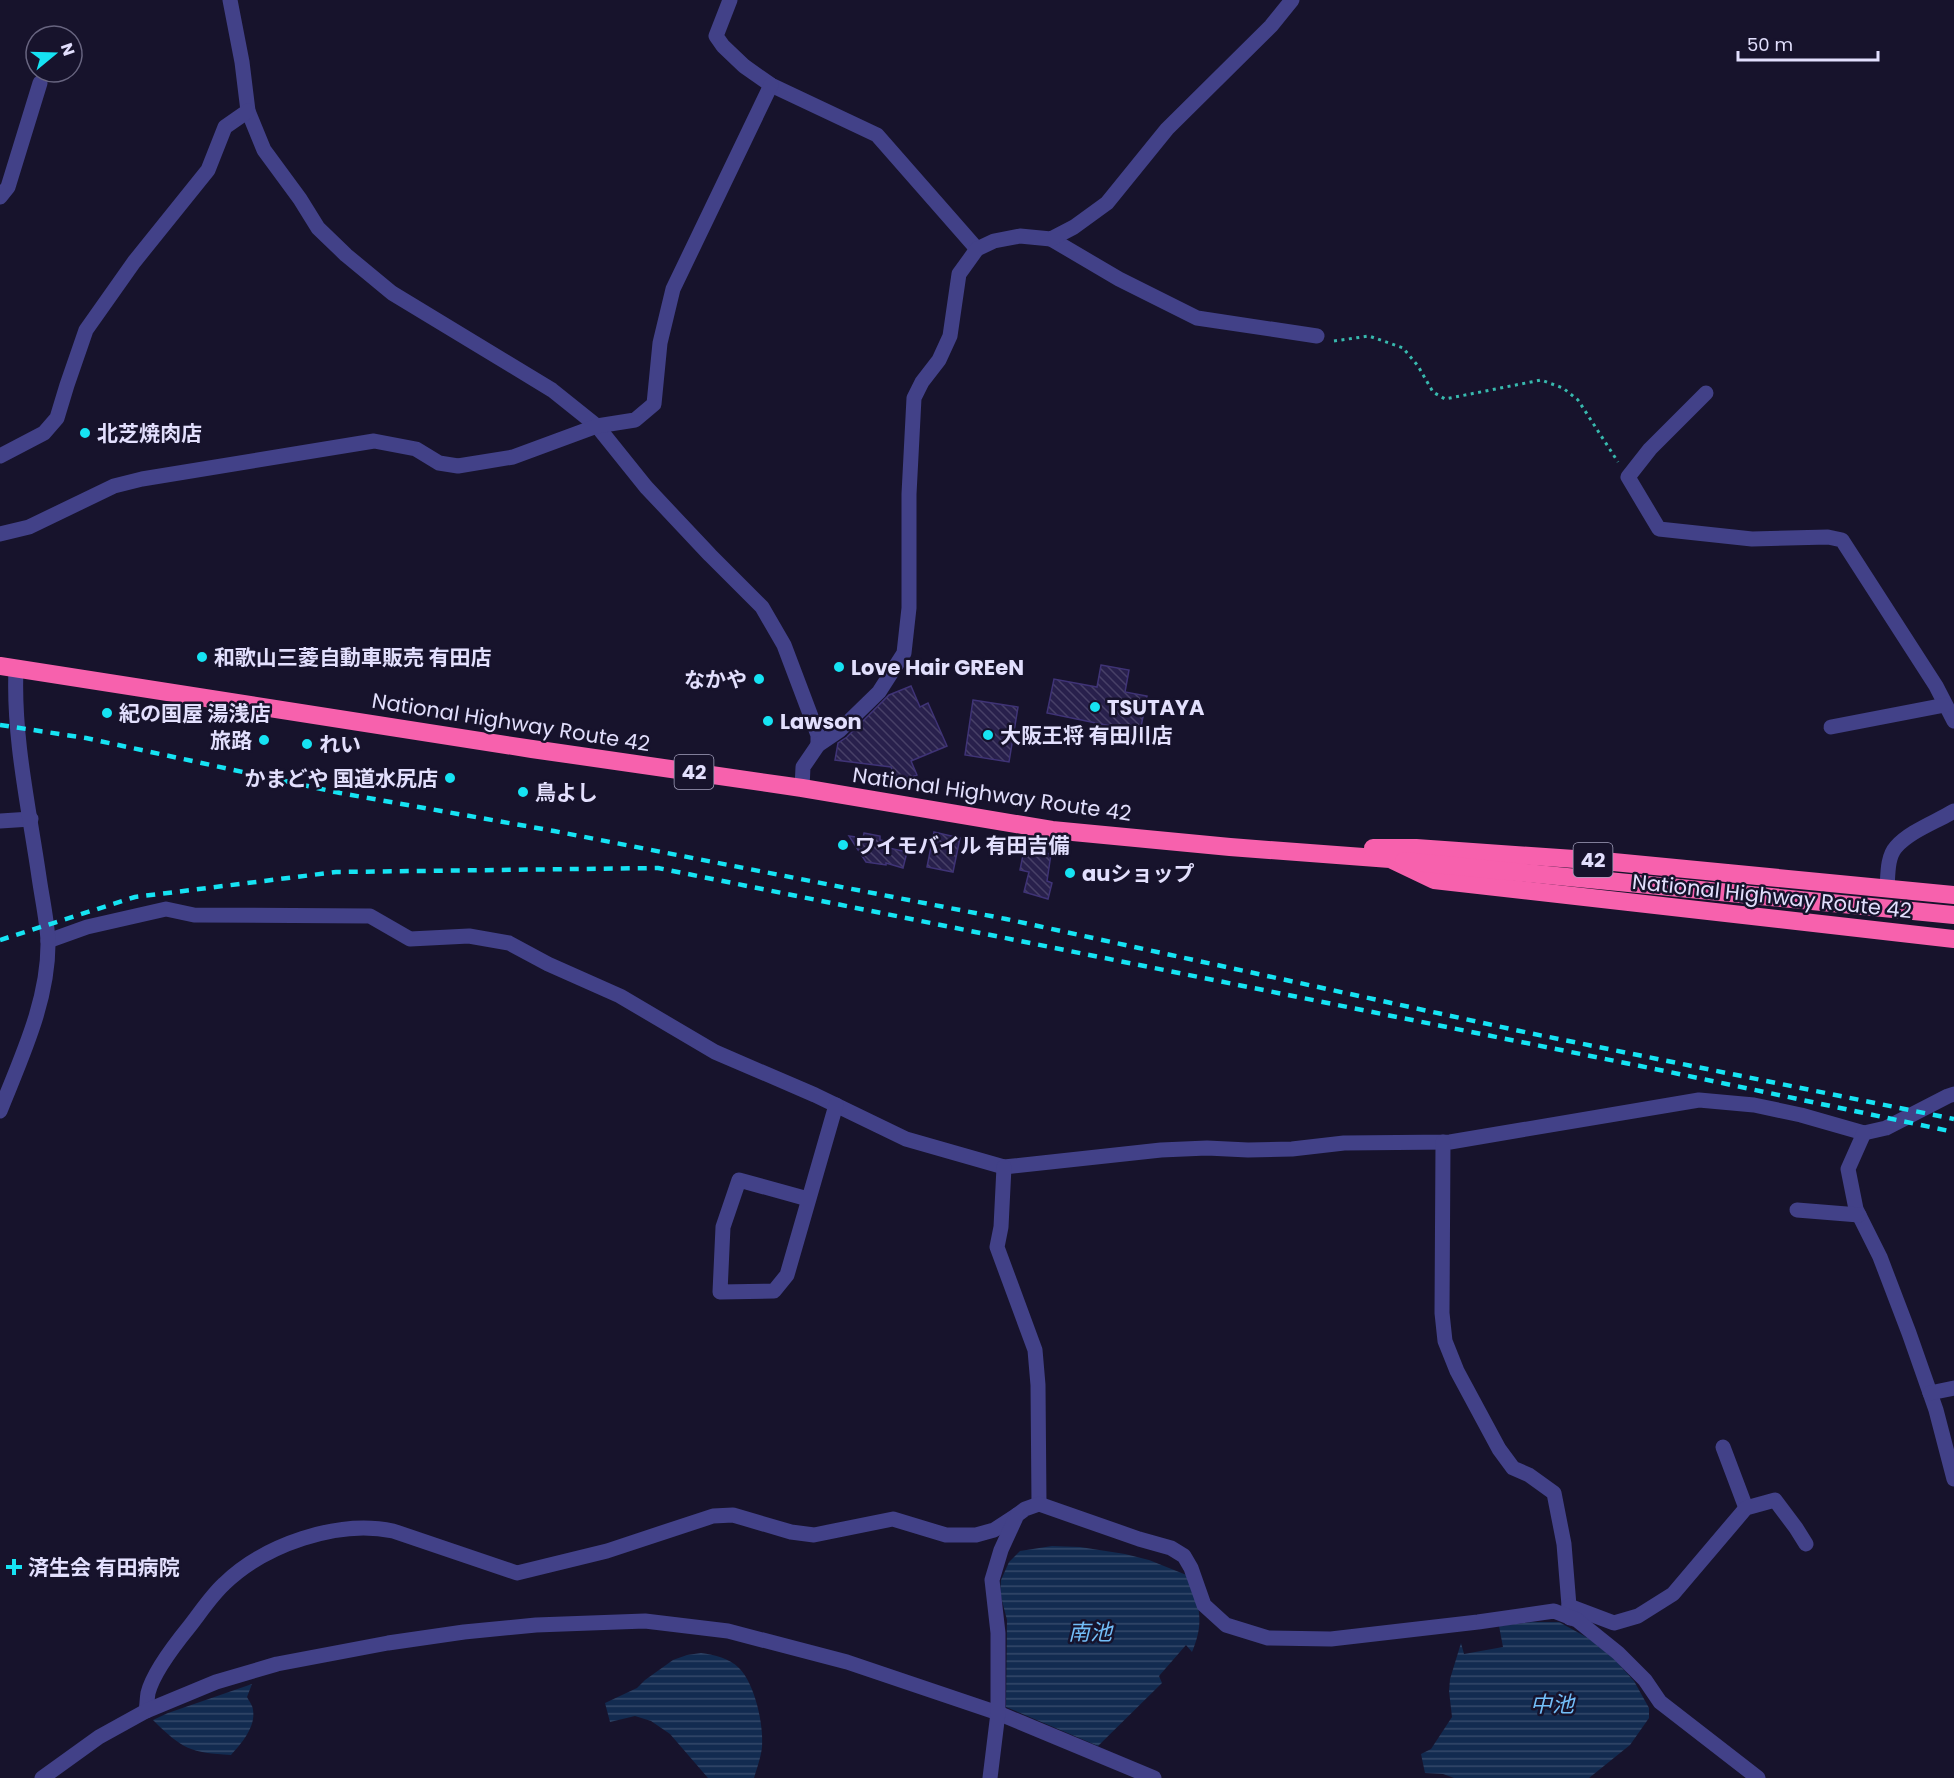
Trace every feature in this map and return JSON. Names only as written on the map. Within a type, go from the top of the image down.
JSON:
[{"type":"highway","name":"National Highway Route 42","points":[[8,668],[509,746],[802,788],[1052,830],[1390,859],[1434,880],[1954,939]]},
{"type":"highway","name":"National Highway Route 42","points":[[1230,847],[1416,849],[1614,862],[1954,896]]},
{"type":"highway","points":[[1390,859],[1954,915]]},
{"type":"street","points":[[231,0],[248,111],[264,150],[318,228],[345,255],[392,293],[552,390],[597,426],[646,487],[762,606],[784,645],[818,735],[818,745]]},
{"type":"street","points":[[730,0],[716,36],[723,46],[744,66],[771,86],[877,135],[977,249]]},
{"type":"street","points":[[1051,239],[1074,227],[1107,203],[1167,129],[1270,26],[1292,0]]},
{"type":"street","points":[[0,197],[8,187],[40,84]]},
{"type":"street","points":[[0,534],[29,527],[114,486],[142,479],[374,441],[416,449],[439,463],[458,466],[513,457],[597,426],[636,420],[654,404],[660,343],[673,289],[771,86]]},
{"type":"street","points":[[0,456],[44,433],[57,418],[86,330],[134,262],[208,170],[225,127],[248,111]]},
{"type":"street","points":[[802,788],[803,767],[818,745],[840,730],[879,692],[903,653],[909,608],[909,494],[914,398],[922,382],[939,360],[950,336],[959,274],[977,249],[994,241],[1020,236],[1051,239],[1119,279],[1197,318],[1317,336]]},
{"type":"street","points":[[1706,393],[1650,449],[1628,477],[1659,529],[1752,539],[1828,537],[1842,540],[1936,686],[1954,721]]},
{"type":"street","points":[[0,1111],[28,1039],[39,1003],[48,941],[15,700],[8,668]]},
{"type":"street","points":[[1831,727],[1946,705]]},
{"type":"street","points":[[1887,889],[1888,865],[1895,848],[1954,811]]},
{"type":"street","points":[[0,821],[31,819]]},
{"type":"street","points":[[48,941],[87,927],[166,909],[194,915],[370,916],[410,939],[469,936],[509,942],[548,964],[620,996],[715,1052],[836,1105],[906,1139],[1004,1167],[1207,1148],[1292,1149],[1344,1143],[1443,1142],[1699,1100],[1754,1105],[1801,1115],[1864,1133],[1886,1128],[1954,1094]]},
{"type":"street","points":[[808,1199],[739,1180],[723,1227],[720,1292],[774,1291],[787,1275],[836,1105]]},
{"type":"street","points":[[1864,1133],[1848,1169],[1856,1209],[1880,1257],[1930,1393],[1954,1479]]},
{"type":"street","points":[[1443,1142],[1442,1313],[1445,1341],[1457,1371],[1499,1449],[1513,1468],[1529,1475],[1554,1493],[1562,1528],[1569,1612],[1618,1653],[1645,1680],[1659,1702],[1758,1778]]},
{"type":"street","points":[[1004,1167],[1001,1227],[997,1247],[1035,1350],[1038,1385],[1039,1504]]},
{"type":"street","points":[[1797,1210],[1859,1215]]},
{"type":"street","points":[[1930,1393],[1954,1388]]},
{"type":"street","points":[[1723,1447],[1746,1508]]},
{"type":"street","points":[[146,1712],[148,1692],[170,1650],[223,1584],[257,1557],[303,1539],[333,1532],[373,1527],[393,1531],[517,1573],[607,1551],[713,1516],[733,1515],[791,1532],[814,1535],[893,1519],[946,1534],[976,1535],[994,1530],[1025,1509],[1039,1504],[1171,1548],[1184,1556],[1191,1568],[1204,1605],[1226,1625],[1268,1638],[1331,1639],[1554,1611],[1569,1612],[1614,1623],[1638,1616],[1673,1594],[1746,1508],[1775,1500],[1806,1544]]},
{"type":"street","points":[[990,1778],[998,1713],[999,1633],[992,1580],[1001,1550],[1017,1515]]},
{"type":"street","points":[[42,1778],[99,1737],[146,1712],[216,1682],[277,1664],[388,1643],[464,1632],[536,1625],[645,1621],[728,1631],[847,1662],[998,1713],[1154,1778]]},
{"type":"path","points":[[1317,336],[1334,341],[1369,336],[1403,348],[1418,366],[1433,392],[1445,399],[1541,380],[1563,388],[1578,400],[1628,477]]},
{"type":"water","name":"南池","points":[[1052,1546],[1080,1547],[1125,1554],[1149,1560],[1189,1576],[1198,1605],[1198,1631],[1192,1652],[1186,1645],[1159,1676],[1162,1683],[1098,1746],[1006,1707],[1007,1620],[1000,1593],[1001,1580],[1009,1562],[1020,1551]]},
{"type":"water","name":"中池","points":[[1559,1622],[1588,1638],[1614,1659],[1634,1681],[1649,1708],[1649,1718],[1630,1745],[1589,1778],[1454,1778],[1443,1774],[1425,1773],[1421,1754],[1431,1749],[1452,1717],[1450,1679],[1461,1643],[1464,1654],[1503,1647],[1499,1626]]},
{"type":"water","points":[[701,1653],[731,1662],[739,1668],[750,1684],[760,1717],[762,1738],[761,1755],[754,1778],[708,1778],[670,1734],[651,1721],[635,1716],[610,1722],[605,1703],[637,1688],[673,1660]]},
{"type":"water","points":[[252,1684],[247,1697],[253,1708],[252,1723],[247,1735],[231,1755],[206,1753],[188,1748],[153,1720],[168,1713]]},
{"type":"building","points":[[1101,665],[1129,670],[1125,692],[1147,696],[1140,732],[1047,713],[1054,679],[1097,687]]},
{"type":"building","points":[[911,686],[920,707],[928,703],[947,746],[911,761],[917,775],[897,783],[891,767],[835,760],[838,743],[889,695]]},
{"type":"building","points":[[973,700],[1018,707],[1009,762],[965,755]]},
{"type":"building","points":[[934,832],[960,838],[953,872],[927,867]]},
{"type":"building","points":[[864,833],[880,836],[880,840],[890,842],[889,848],[907,852],[903,868],[886,863],[886,865],[866,862],[849,836],[863,838]]},
{"type":"building","points":[[1024,850],[1051,854],[1047,881],[1052,883],[1048,899],[1024,892],[1029,872],[1020,870]]},
{"type":"railway","points":[[0,725],[86,738],[340,793],[554,831],[1006,919],[1529,1033],[1954,1119]]},
{"type":"railway","points":[[0,940],[135,897],[336,872],[658,868],[1665,1071],[1954,1132]]},
{"type":"place","name":"北芝焼肉店","points":[[85,433]]},
{"type":"place","name":"和歌山三菱自動車販売 有田店","points":[[202,657]]},
{"type":"place","name":"Love Hair GREeN","points":[[839,667]]},
{"type":"place","name":"なかや","points":[[759,679]]},
{"type":"place","name":"TSUTAYA","points":[[1095,707]]},
{"type":"place","name":"紀の国屋 湯浅店","points":[[107,713]]},
{"type":"place","name":"Lawson","points":[[768,721]]},
{"type":"place","name":"大阪王将 有田川店","points":[[988,735]]},
{"type":"place","name":"旅路","points":[[264,740]]},
{"type":"place","name":"れい","points":[[307,744]]},
{"type":"place","name":"かまどや 国道水尻店","points":[[450,778]]},
{"type":"place","name":"鳥よし","points":[[523,792]]},
{"type":"place","name":"ワイモバイル 有田吉備","points":[[843,845]]},
{"type":"place","name":"auショップ","points":[[1070,873]]},
{"type":"place","name":"済生会 有田病院","points":[[14,1567]]}]
